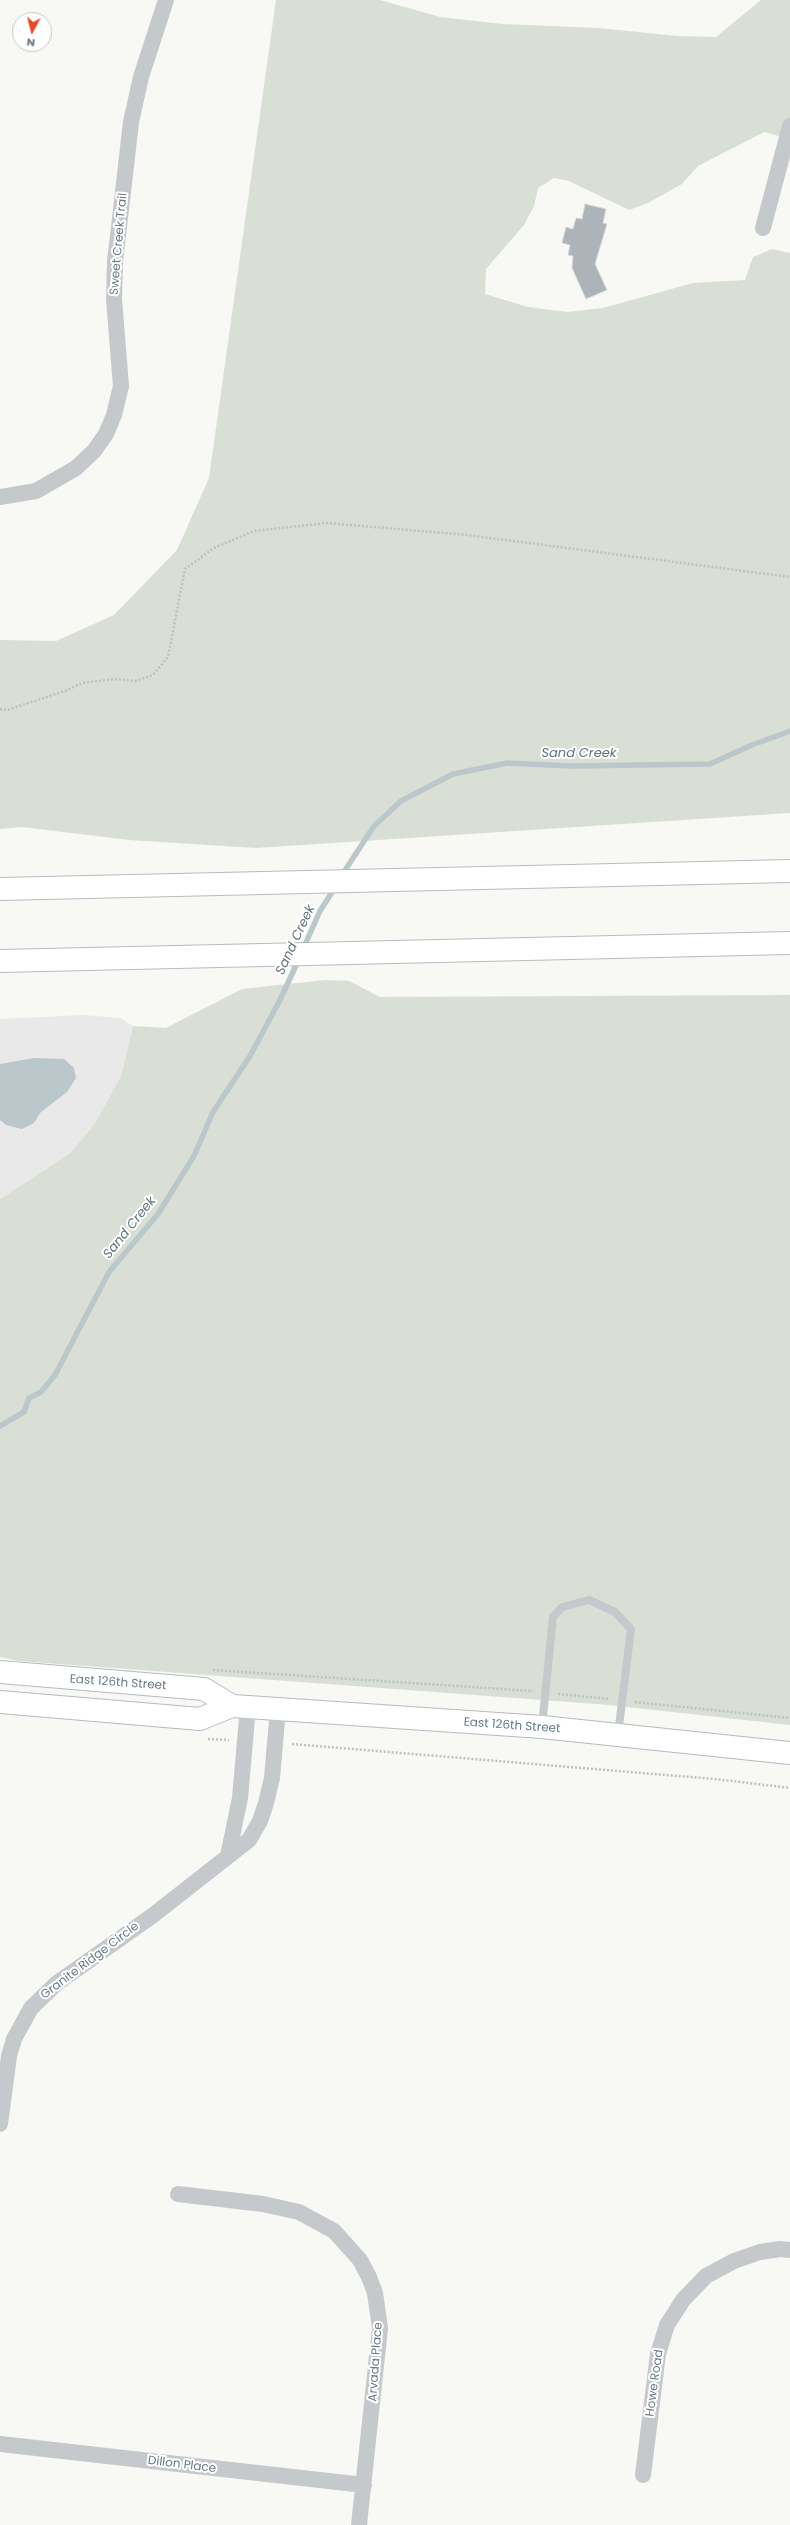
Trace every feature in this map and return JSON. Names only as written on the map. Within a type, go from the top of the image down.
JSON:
[{"type":"main road","points":[[0,889],[790,871]]},
{"type":"main road","points":[[0,961],[790,943]]},
{"type":"main road","name":"East 126th Street","points":[[0,1672],[204,1689],[240,1706],[542,1727],[790,1753]]},
{"type":"main road","name":"East 126th Street","points":[[0,1702],[200,1718],[240,1706]]},
{"type":"street","name":"Sweet Creek Trail","points":[[0,497],[36,491],[76,468],[94,451],[106,434],[114,415],[121,386],[114,307],[115,262],[130,129],[140,77],[166,0]]},
{"type":"street","points":[[763,228],[790,126]]},
{"type":"street","points":[[228,1856],[240,1798],[245,1741],[240,1706]]},
{"type":"street","name":"Granite Ridge Circle","points":[[0,2124],[9,2056],[14,2038],[31,2008],[57,1983],[152,1916],[249,1840],[260,1820],[272,1778],[278,1709]]},
{"type":"street","name":"Arvada Place","points":[[178,2194],[263,2204],[299,2212],[334,2232],[360,2260],[375,2293],[380,2328],[359,2525]]},
{"type":"street","name":"Howe Road","points":[[643,2475],[658,2354],[667,2325],[683,2300],[706,2276],[734,2261],[760,2252],[780,2249],[790,2250]]},
{"type":"street","name":"Dillon Place","points":[[0,2444],[364,2486]]},
{"type":"lane","points":[[542,1727],[553,1617],[562,1607],[589,1600],[615,1612],[631,1629],[618,1735]]},
{"type":"path","points":[[0,709],[7,710],[65,691],[82,683],[114,679],[136,681],[152,675],[168,657],[184,569],[214,548],[254,531],[327,522],[467,535],[790,577]]},
{"type":"path","points":[[204,1669],[545,1692],[790,1718]]},
{"type":"path","points":[[206,1739],[245,1741]]},
{"type":"path","points":[[275,1743],[593,1768],[790,1788]]},
{"type":"shaded area","points":[[276,0],[380,0],[440,17],[502,24],[599,28],[677,36],[716,37],[761,0],[790,0],[790,139],[764,132],[698,166],[682,184],[648,203],[629,210],[569,181],[554,178],[538,188],[534,206],[524,225],[486,269],[485,294],[528,307],[567,312],[603,308],[693,283],[745,280],[753,257],[772,249],[790,253],[790,813],[256,848],[129,840],[22,827],[0,829],[0,640],[56,641],[114,615],[177,550],[209,478]]},
{"type":"shaded area","points":[[325,980],[349,981],[380,997],[790,995],[790,1725],[609,1705],[19,1661],[0,1657],[0,1199],[69,1154],[94,1125],[121,1076],[133,1026],[166,1028],[242,989]]},
{"type":"shaded area","points":[[83,1015],[120,1018],[133,1026],[121,1076],[94,1125],[69,1154],[0,1199],[0,1019]]},
{"type":"shaded area","points":[[34,1058],[64,1059],[74,1068],[76,1078],[67,1092],[40,1113],[34,1123],[22,1129],[6,1125],[0,1120],[0,1064]]},
{"type":"building","points":[[585,204],[606,209],[603,223],[607,224],[595,264],[607,290],[586,299],[572,268],[573,256],[568,255],[570,245],[562,243],[566,227],[573,229],[576,218],[582,219]]},
{"type":"waterway","name":"Sand Creek","points":[[342,875],[374,826],[401,801],[453,774],[507,763],[572,766],[710,764],[752,745],[790,731]]},
{"type":"waterway","name":"Sand Creek","points":[[303,949],[320,911],[336,886]]},
{"type":"waterway","name":"Sand Creek","points":[[0,1426],[24,1412],[29,1398],[41,1392],[55,1375],[109,1272],[158,1214],[194,1156],[213,1112],[250,1056],[280,1000],[299,959]]}]
